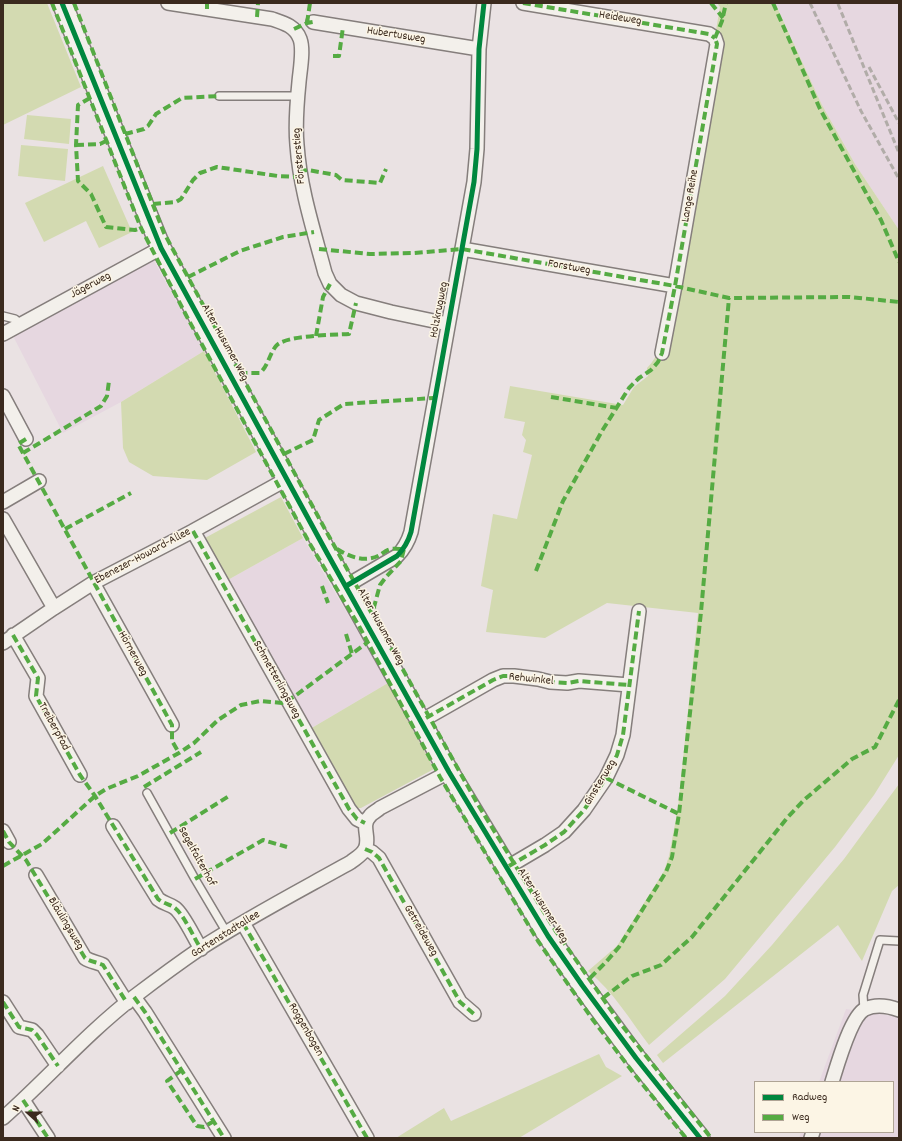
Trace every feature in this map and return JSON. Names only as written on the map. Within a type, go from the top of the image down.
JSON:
[{"type":"street","name":"Försterstieg","points":[[168,3],[272,19],[285,23],[294,29],[300,40],[301,56],[297,144],[300,177],[325,273],[330,284],[341,295],[356,303],[448,324]]},
{"type":"street","name":"Holzkrugweg","points":[[346,586],[397,556],[409,541],[470,207],[477,149],[479,49],[484,3]]},
{"type":"street","name":"Heideweg","points":[[523,3],[708,34],[715,38]]},
{"type":"street","name":"Alter Husumer Weg","points":[[68,5],[161,248],[449,772],[548,936],[636,1058],[700,1138]]},
{"type":"street","name":"Hubertusweg","points":[[313,22],[479,49]]},
{"type":"street","name":"Lange Reihe","points":[[662,353],[717,44],[715,38]]},
{"type":"street","name":"Jägerweg","points":[[3,334],[161,248]]},
{"type":"street","name":"Forstweg","points":[[462,249],[675,286]]},
{"type":"street","points":[[3,396],[26,439]]},
{"type":"street","name":"Ebenezer-Howard-Allee","points":[[8,639],[93,583],[193,531],[287,479]]},
{"type":"street","points":[[3,502],[39,482]]},
{"type":"street","points":[[3,520],[54,608]]},
{"type":"street","name":"Schmetterlingsweg","points":[[193,531],[349,809],[357,819],[365,823]]},
{"type":"street","name":"Hörnerweg","points":[[93,583],[172,725]]},
{"type":"street","name":"Ginsterweg","points":[[506,868],[564,832],[584,810],[606,778],[617,756],[623,735],[639,611]]},
{"type":"street","name":"Treiberpfad","points":[[8,639],[38,678],[36,696],[80,775]]},
{"type":"street","name":"Rehwinkel","points":[[421,721],[493,680],[504,676],[538,679],[550,682],[567,683],[579,681],[629,685]]},
{"type":"street","points":[[365,848],[367,840],[365,823],[370,816],[380,808],[449,772]]},
{"type":"street","points":[[113,826],[158,899],[163,903],[173,906],[179,911],[201,949]]},
{"type":"street","name":"Gartenstadtallee","points":[[3,1118],[81,1042],[130,1000],[227,932],[351,862],[360,856],[365,848]]},
{"type":"street","name":"Getreideweg","points":[[365,848],[379,858],[460,1002],[474,1014]]},
{"type":"street","name":"Bläulingsweg","points":[[36,875],[85,958],[90,962],[103,965],[130,1000]]},
{"type":"street","name":"Roggenbogen","points":[[243,923],[368,1138]]},
{"type":"street","points":[[130,1000],[145,1012],[224,1138]]},
{"type":"street","points":[[3,1002],[19,1027],[32,1030],[37,1035],[58,1066]]},
{"type":"street","points":[[832,1081],[855,1020],[864,1009],[880,1006],[899,1010]]},
{"type":"street","points":[[23,1100],[48,1138]]},
{"type":"lane","points":[[219,96],[298,96]]},
{"type":"lane","points":[[3,316],[15,319],[21,324]]},
{"type":"lane","name":"Segelfalterhof","points":[[147,793],[195,879],[227,932]]},
{"type":"lane","points":[[864,1009],[863,995],[880,940],[899,941]]},
{"type":"shaded area","points":[[775,3],[899,3],[899,230],[855,164],[822,105]]},
{"type":"shaded area","points":[[153,259],[204,351],[121,402],[63,433],[12,334]]},
{"type":"shaded area","points":[[303,538],[388,683],[310,729],[226,581]]},
{"type":"shaded area","points":[[846,1009],[899,1017],[899,1138],[799,1138],[801,1133],[894,1133],[894,1081],[819,1081]]},
{"type":"green space","points":[[3,3],[47,3],[81,87],[3,125]]},
{"type":"green space","points":[[717,3],[775,3],[822,105],[855,164],[899,230],[899,755],[874,795],[835,847],[725,979],[649,1045],[621,1006],[605,987],[588,971],[617,946],[664,871],[669,856],[678,808],[698,613],[607,603],[545,638],[486,632],[493,590],[481,586],[493,514],[517,519],[532,455],[523,452],[526,440],[522,435],[525,422],[504,418],[510,386],[623,405],[634,387],[648,376],[647,368],[657,354],[665,326],[720,7]]},
{"type":"green space","points":[[27,115],[71,119],[69,144],[24,139]]},
{"type":"green space","points":[[21,145],[68,149],[65,181],[18,176]]},
{"type":"green space","points":[[103,166],[132,232],[99,248],[86,221],[44,242],[25,203]]},
{"type":"green space","points":[[204,351],[256,452],[207,480],[153,476],[129,462],[123,448],[121,402]]},
{"type":"green space","points":[[281,497],[303,538],[226,581],[203,539]]},
{"type":"green space","points":[[388,683],[434,769],[361,808],[355,808],[310,729]]},
{"type":"green space","points":[[899,784],[899,885],[892,891],[862,961],[838,925],[663,1063],[657,1055],[725,996],[772,945],[844,859]]},
{"type":"green space","points":[[599,1054],[606,1067],[622,1076],[519,1138],[396,1138],[444,1108],[451,1121]]},
{"type":"railway","points":[[810,3],[861,111],[899,179]]},
{"type":"railway","points":[[838,4],[899,153]]},
{"type":"railway","points":[[869,67],[899,123]]},
{"type":"marked path","points":[[52,3],[141,228],[186,315],[310,544],[359,626],[440,777],[538,941],[593,1020],[686,1138]]},
{"type":"marked path","points":[[74,3],[164,233],[326,531],[477,803],[555,930],[620,1023],[711,1138]]},
{"type":"marked path","points":[[207,3],[207,9]]},
{"type":"marked path","points":[[257,17],[258,3]]},
{"type":"marked path","points":[[307,23],[310,3]]},
{"type":"marked path","points":[[523,3],[709,34],[715,38]]},
{"type":"marked path","points":[[711,3],[723,18]]},
{"type":"marked path","points":[[715,38],[722,21],[726,3]]},
{"type":"marked path","points":[[773,3],[820,109],[881,220],[899,262]]},
{"type":"marked path","points":[[294,29],[313,22]]},
{"type":"marked path","points":[[333,56],[339,56],[343,27]]},
{"type":"marked path","points":[[536,571],[563,501],[602,431],[629,388],[639,378],[651,370],[658,362],[662,353],[717,44],[715,38]]},
{"type":"marked path","points":[[125,134],[144,129],[148,126],[156,114],[182,98],[219,96]]},
{"type":"marked path","points":[[90,98],[78,105],[76,145],[78,181],[91,194],[106,227],[135,230],[141,228]]},
{"type":"marked path","points":[[76,145],[100,144],[106,141]]},
{"type":"marked path","points":[[153,204],[176,202],[181,199],[193,180],[200,173],[217,167],[278,176],[300,177]]},
{"type":"marked path","points":[[299,171],[308,170],[336,175],[342,180],[380,183],[386,169]]},
{"type":"marked path","points":[[188,277],[240,251],[283,237],[314,232]]},
{"type":"marked path","points":[[319,249],[370,254],[414,253],[462,249],[675,286],[729,298],[850,297],[899,302]]},
{"type":"marked path","points":[[316,336],[323,297],[330,284]]},
{"type":"marked path","points":[[590,978],[619,947],[666,872],[672,857],[679,814],[701,612],[729,298]]},
{"type":"marked path","points":[[240,375],[243,373],[260,373],[265,367],[276,346],[281,342],[310,336],[349,334],[356,303]]},
{"type":"marked path","points":[[23,453],[101,406],[107,396],[109,381]]},
{"type":"marked path","points":[[551,397],[617,408]]},
{"type":"marked path","points":[[284,454],[313,440],[319,420],[344,404],[434,398]]},
{"type":"marked path","points":[[26,439],[18,444],[172,725],[172,741],[179,753]]},
{"type":"marked path","points":[[65,529],[131,493]]},
{"type":"marked path","points":[[193,531],[349,809],[357,819],[365,823]]},
{"type":"marked path","points":[[337,549],[352,557],[363,559],[369,559],[380,555],[390,549],[404,549],[401,561],[380,585],[374,607],[375,615]]},
{"type":"marked path","points":[[322,586],[328,603]]},
{"type":"marked path","points":[[509,866],[564,832],[584,810],[606,778],[617,755],[623,735],[639,611]]},
{"type":"marked path","points":[[346,634],[352,654]]},
{"type":"marked path","points":[[13,635],[38,678],[36,696],[80,775],[95,796],[158,899],[178,911],[201,949]]},
{"type":"marked path","points":[[3,866],[42,844],[95,796],[106,789],[138,776],[179,753],[194,743],[218,720],[241,705],[260,701],[282,703],[295,696],[368,642]]},
{"type":"marked path","points":[[426,718],[493,680],[503,676],[538,679],[550,682],[567,683],[579,681],[629,685]]},
{"type":"marked path","points":[[603,998],[632,976],[661,965],[692,937],[787,818],[804,800],[852,759],[875,747],[899,700]]},
{"type":"marked path","points":[[144,787],[201,752]]},
{"type":"marked path","points":[[606,778],[679,814]]},
{"type":"marked path","points":[[170,833],[229,796]]},
{"type":"marked path","points":[[3,831],[9,842],[26,860],[85,958],[103,965],[127,1003]]},
{"type":"marked path","points":[[195,879],[263,840],[287,847]]},
{"type":"marked path","points":[[365,849],[372,852],[379,858],[460,1002],[474,1014]]},
{"type":"marked path","points":[[243,923],[367,1138]]},
{"type":"marked path","points":[[134,997],[145,1012],[224,1138]]},
{"type":"marked path","points":[[3,1002],[19,1027],[32,1030],[37,1035],[58,1066]]},
{"type":"marked path","points":[[182,1070],[167,1081],[197,1126],[204,1127],[214,1121]]},
{"type":"marked path","points":[[23,1100],[48,1138]]},
{"type":"cycle path","points":[[62,3],[161,248],[327,553],[449,772],[548,936],[636,1058],[700,1138]]},
{"type":"cycle path","points":[[346,586],[397,556],[406,545],[411,532],[474,182],[477,149],[479,49],[484,3]]}]
